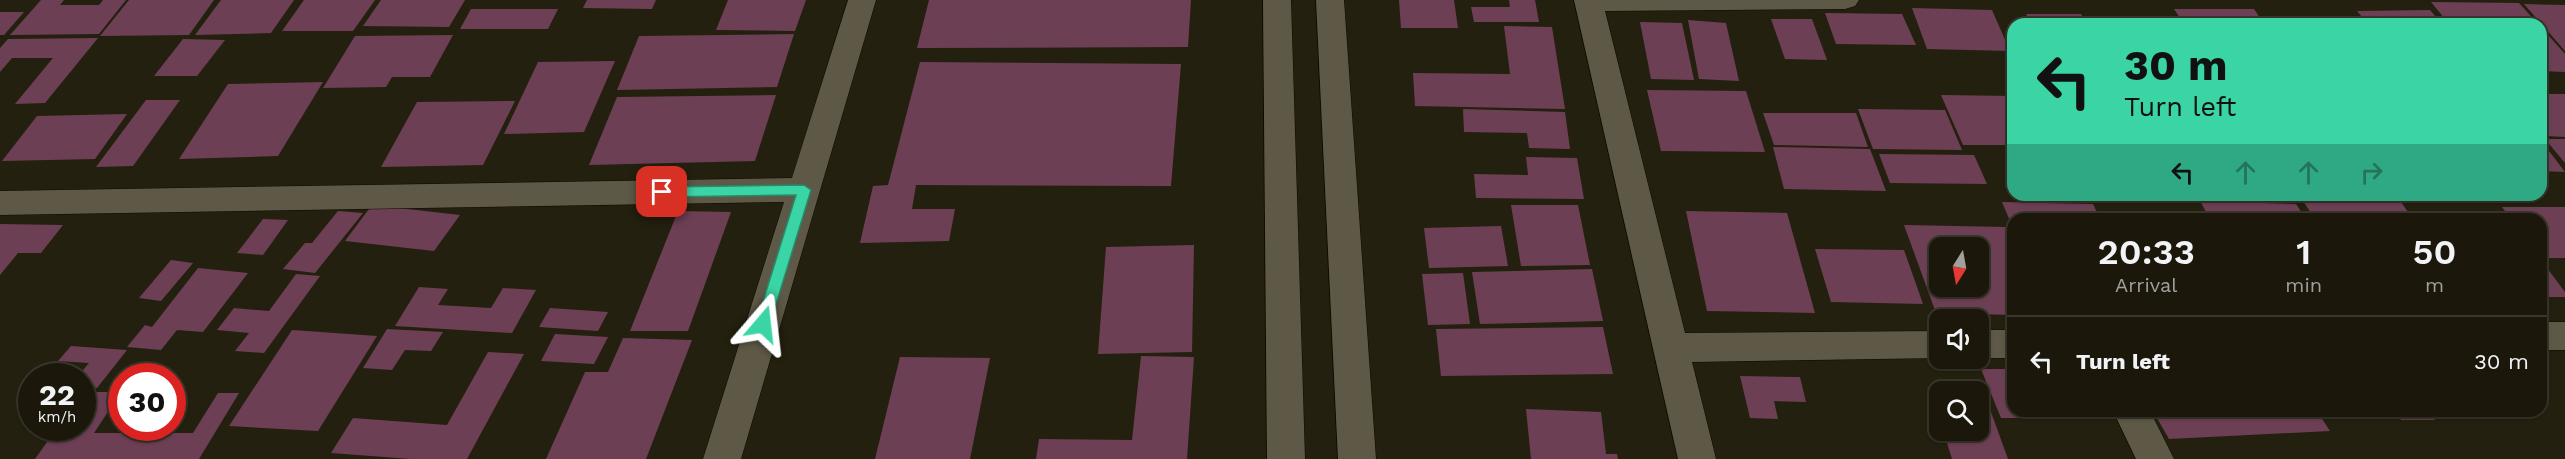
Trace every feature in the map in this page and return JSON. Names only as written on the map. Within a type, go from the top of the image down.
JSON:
[{"type":"street","points":[[722,459],[862,0]]},
{"type":"street","points":[[1277,0],[1286,459]]},
{"type":"street","points":[[1330,0],[1357,459]]},
{"type":"street","points":[[1697,459],[1589,1],[1845,0]]},
{"type":"street","points":[[0,203],[804,190]]},
{"type":"street","points":[[2547,336],[2565,336]]},
{"type":"street","points":[[1989,344],[2007,344]]},
{"type":"street","points":[[1671,348],[1929,345]]},
{"type":"street","points":[[2133,417],[2155,459]]},
{"type":"building","points":[[41,0],[64,0],[60,5],[99,5],[103,0],[126,0],[99,34],[10,35]]},
{"type":"building","points":[[129,0],[214,0],[189,35],[100,36]]},
{"type":"building","points":[[221,0],[294,0],[271,33],[195,35]]},
{"type":"building","points":[[304,0],[375,0],[353,31],[282,31]]},
{"type":"building","points":[[381,0],[465,0],[449,27],[363,26]]},
{"type":"building","points":[[587,0],[656,0],[652,9],[583,8]]},
{"type":"building","points":[[728,0],[806,0],[795,31],[716,30]]},
{"type":"building","points":[[929,0],[1191,0],[1188,47],[917,48]]},
{"type":"building","points":[[1399,0],[1454,0],[1458,28],[1401,28]]},
{"type":"building","points":[[1509,0],[1535,0],[1539,22],[1474,22],[1471,7],[1510,7]]},
{"type":"building","points":[[2431,2],[2519,3],[2533,18],[2444,18]]},
{"type":"building","points":[[2524,4],[2565,5],[2565,51],[2547,30],[2547,18],[2536,18]]},
{"type":"building","points":[[1912,8],[1992,10],[2007,44],[2007,51],[1927,49]]},
{"type":"building","points":[[471,9],[558,9],[548,29],[460,29]]},
{"type":"building","points":[[2174,9],[2254,9],[2260,18],[2180,18]]},
{"type":"building","points":[[2430,10],[2437,18],[2363,18],[2357,11]]},
{"type":"building","points":[[0,12],[24,12],[4,35],[0,35]]},
{"type":"building","points":[[1825,13],[1902,14],[1916,45],[1836,44]]},
{"type":"building","points":[[2026,14],[2081,14],[2083,18],[2028,18]]},
{"type":"building","points":[[1771,19],[1812,19],[1827,60],[1785,59]]},
{"type":"building","points":[[1688,20],[1726,23],[1739,81],[1699,79]]},
{"type":"building","points":[[1640,22],[1682,23],[1694,80],[1651,79]]},
{"type":"building","points":[[1504,26],[1552,27],[1565,109],[1415,106],[1413,73],[1510,74]]},
{"type":"building","points":[[794,34],[777,87],[617,90],[639,36]]},
{"type":"building","points":[[2547,34],[2565,54],[2565,72],[2547,71]]},
{"type":"building","points":[[453,35],[430,77],[392,77],[386,87],[323,88],[355,36]]},
{"type":"building","points":[[98,38],[45,103],[15,104],[53,58],[12,58],[0,72],[0,48],[8,39]]},
{"type":"building","points":[[183,39],[225,40],[197,76],[154,76]]},
{"type":"building","points":[[615,61],[584,132],[504,134],[538,62]]},
{"type":"building","points":[[920,62],[1181,64],[1171,186],[916,185],[912,209],[955,209],[949,241],[860,243],[873,186],[888,185]]},
{"type":"building","points":[[323,82],[278,156],[179,159],[228,84]]},
{"type":"building","points":[[1647,90],[1746,91],[1765,152],[1661,151]]},
{"type":"building","points":[[2547,94],[2565,94],[2565,137],[2547,136]]},
{"type":"building","points":[[776,95],[755,161],[589,165],[617,97]]},
{"type":"building","points":[[1941,95],[2007,96],[2007,145],[1963,145]]},
{"type":"building","points":[[146,100],[180,100],[133,166],[96,167]]},
{"type":"building","points":[[515,101],[483,165],[381,167],[417,102]]},
{"type":"building","points":[[1463,109],[1565,112],[1570,149],[1529,148],[1527,133],[1464,132]]},
{"type":"building","points":[[1858,109],[1945,110],[1962,150],[1873,149]]},
{"type":"building","points":[[1763,113],[1856,113],[1868,147],[1774,145]]},
{"type":"building","points":[[127,114],[95,159],[2,161],[37,116]]},
{"type":"building","points":[[2547,139],[2565,139],[2565,163],[2547,141]]},
{"type":"building","points":[[1773,147],[1870,149],[1886,191],[1784,189]]},
{"type":"building","points":[[2547,151],[2549,151],[2565,172],[2547,171]]},
{"type":"building","points":[[1879,154],[1974,155],[1987,184],[1890,183]]},
{"type":"building","points":[[1526,157],[1577,158],[1584,199],[1476,198],[1474,174],[1528,175]]},
{"type":"building","points":[[2200,201],[2296,204],[2302,213],[2207,213]]},
{"type":"building","points":[[2303,201],[2400,201],[2409,213],[2311,213]]},
{"type":"building","points":[[2002,202],[2093,204],[2097,213],[2007,213]]},
{"type":"building","points":[[372,205],[460,215],[434,251],[345,241]]},
{"type":"building","points":[[1511,205],[1578,205],[1590,265],[1521,266]]},
{"type":"building","points":[[2502,207],[2565,207],[2565,258],[2547,258],[2547,213],[2506,213]]},
{"type":"building","points":[[338,211],[363,213],[315,273],[283,269],[305,243],[312,243]]},
{"type":"building","points":[[678,211],[731,212],[688,331],[630,331]]},
{"type":"building","points":[[1686,211],[1787,213],[1815,313],[1707,311]]},
{"type":"building","points":[[263,219],[288,220],[263,255],[237,253]]},
{"type":"building","points":[[0,224],[63,225],[41,253],[18,253],[0,275]]},
{"type":"building","points":[[1904,225],[2007,227],[2007,315],[1989,314],[1989,309],[1935,309],[1930,297],[1989,297],[1989,237],[1929,237],[1929,294]]},
{"type":"building","points":[[1501,226],[1508,266],[1429,268],[1424,228]]},
{"type":"building","points":[[1194,245],[1192,352],[1098,354],[1106,247]]},
{"type":"building","points":[[1815,249],[1904,250],[1923,304],[1831,302]]},
{"type":"building","points":[[171,260],[193,263],[161,301],[139,298]]},
{"type":"building","points":[[198,268],[248,273],[203,332],[177,330],[161,350],[127,347],[145,325],[152,327]]},
{"type":"building","points":[[2547,268],[2565,292],[2565,297],[2547,297]]},
{"type":"building","points":[[1592,269],[1603,321],[1480,324],[1472,272]]},
{"type":"building","points":[[1463,273],[1470,324],[1428,325],[1422,274]]},
{"type":"building","points":[[296,274],[320,276],[264,353],[235,351],[249,333],[217,330],[234,308],[269,311]]},
{"type":"building","points":[[419,287],[448,289],[438,305],[491,308],[503,288],[536,290],[512,333],[395,326]]},
{"type":"building","points":[[550,308],[608,312],[598,331],[539,327]]},
{"type":"building","points":[[1603,327],[1613,374],[1441,376],[1436,329]]},
{"type":"building","points":[[387,329],[443,332],[431,351],[405,350],[392,370],[363,368]]},
{"type":"building","points":[[292,330],[377,336],[318,431],[229,426]]},
{"type":"building","points":[[555,334],[608,337],[594,364],[541,361]]},
{"type":"building","points":[[623,338],[692,340],[646,459],[546,459],[585,372],[608,372]]},
{"type":"building","points":[[71,346],[127,350],[117,363],[108,363],[108,374],[97,388],[96,363],[58,361]]},
{"type":"building","points":[[488,352],[524,354],[467,459],[411,459],[331,453],[353,418],[447,425]]},
{"type":"building","points":[[1141,356],[1194,357],[1187,459],[1036,459],[1039,439],[1132,440]]},
{"type":"building","points":[[900,357],[990,358],[970,459],[875,459]]},
{"type":"building","points":[[1981,369],[2007,369],[2007,417],[2081,418],[2001,418],[1989,389],[1989,381],[1986,381]]},
{"type":"building","points":[[1740,376],[1800,377],[1806,402],[1774,401],[1778,419],[1750,418]]},
{"type":"building","points":[[96,392],[108,392],[108,412],[96,430]]},
{"type":"building","points":[[218,393],[239,393],[199,459],[35,459],[48,441],[96,441],[96,433],[108,433],[108,441],[186,441],[186,433],[193,433]]},
{"type":"building","points":[[1526,409],[1601,412],[1606,454],[1617,454],[1618,459],[1531,459]]},
{"type":"building","points":[[1989,412],[1991,412],[2008,459],[1952,459],[1946,441],[1989,441]]},
{"type":"building","points":[[2156,417],[2321,417],[2330,431],[2169,439]]},
{"type":"building","points":[[2399,417],[2433,417],[2435,420],[2401,420]]},
{"type":"route","points":[[662,192],[804,190],[763,324]]}]
